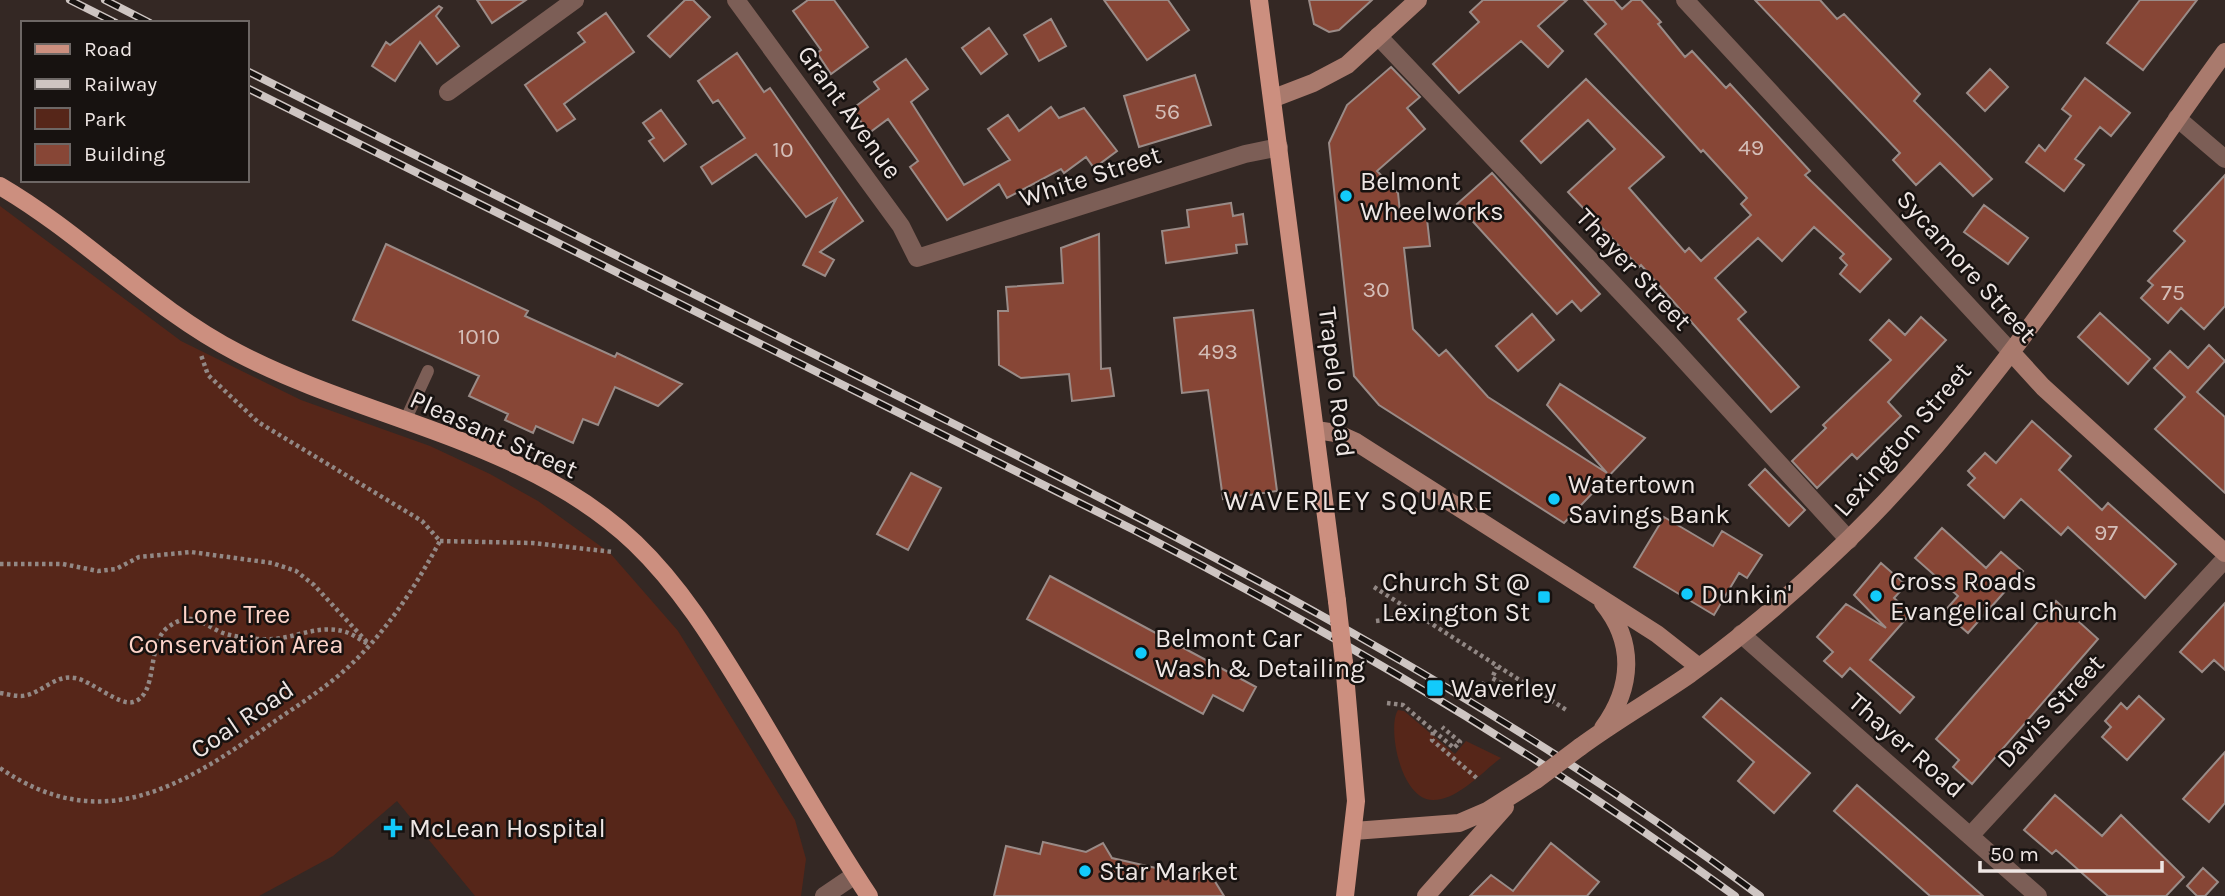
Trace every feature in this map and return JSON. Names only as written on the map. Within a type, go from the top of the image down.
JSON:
[{"type":"main road","name":"Trapelo Road","points":[[1259,0],[1316,430],[1355,770],[1354,831],[1345,896]]},
{"type":"main road","name":"Pleasant Street","points":[[0,186],[190,326],[283,374],[405,421],[544,480],[597,512],[632,540],[678,588],[703,623],[869,896]]},
{"type":"street","points":[[447,92],[575,0]]},
{"type":"street","name":"Grant Avenue","points":[[736,0],[901,226],[917,258]]},
{"type":"street","points":[[1274,98],[1336,72],[1418,0]]},
{"type":"street","name":"Sycamore Street","points":[[1685,0],[2043,387],[2225,553]]},
{"type":"street","name":"Thayer Street","points":[[1378,36],[1667,341],[1849,540]]},
{"type":"street","name":"Lexington Street","points":[[1354,831],[1459,823],[1488,811],[1536,780],[1600,732],[1699,667],[1849,540],[1923,461],[2011,352],[2225,52]]},
{"type":"street","points":[[2177,118],[2225,159]]},
{"type":"street","name":"White Street","points":[[917,258],[1245,153],[1279,147]]},
{"type":"street","points":[[1316,430],[1336,433],[1356,442],[1672,644],[1699,667]]},
{"type":"street","name":"Davis Street","points":[[1970,836],[2225,559]]},
{"type":"street","points":[[1596,595],[1621,633],[1628,661],[1619,700],[1600,732]]},
{"type":"street","name":"Thayer Road","points":[[1741,634],[2038,896]]},
{"type":"street","name":"Lexington Street","points":[[1426,896],[1503,810],[1536,780]]},
{"type":"street","points":[[824,896],[855,875]]},
{"type":"lane","points":[[405,421],[428,371]]},
{"type":"path","points":[[190,326],[208,375],[258,422],[422,521],[440,541],[533,543],[621,553],[632,540]]},
{"type":"path","name":"Coal Road","points":[[0,768],[18,780],[61,798],[96,802],[142,796],[181,782],[215,763],[339,675],[369,645],[412,593],[440,541]]},
{"type":"path","points":[[0,564],[63,564],[98,571],[116,569],[139,557],[191,552],[272,562],[296,571],[314,585],[369,645]]},
{"type":"path","points":[[1374,587],[1568,711]]},
{"type":"path","points":[[1376,621],[1417,615]]},
{"type":"path","points":[[0,692],[21,696],[35,692],[58,679],[74,677],[95,685],[122,702],[133,702],[143,696],[148,687],[156,645],[165,629],[179,621],[192,619],[207,622],[228,635],[273,639],[312,629],[347,632],[369,645]]},
{"type":"path","points":[[1481,683],[1511,698],[1514,690],[1492,678],[1497,667]]},
{"type":"path","points":[[1387,703],[1403,705],[1454,748],[1460,741],[1442,727]]},
{"type":"path","points":[[1433,731],[1432,740],[1479,780]]},
{"type":"green space","name":"Lone Tree Conservation Area","points":[[0,206],[181,341],[301,400],[430,446],[490,474],[538,501],[610,553],[678,631],[795,820],[806,859],[801,896],[475,896],[397,801],[333,856],[259,896],[0,896]]},
{"type":"green space","points":[[1398,710],[1404,711],[1455,754],[1466,741],[1501,758],[1452,795],[1433,800],[1422,797],[1412,788],[1399,761],[1394,731]]},
{"type":"building","points":[[477,0],[526,0],[492,23]]},
{"type":"building","points":[[685,0],[693,0],[710,17],[670,57],[648,36]]},
{"type":"building","points":[[808,0],[834,0],[868,47],[831,74],[817,53],[821,50],[793,11]]},
{"type":"building","points":[[1104,0],[1168,0],[1189,30],[1147,60]]},
{"type":"building","points":[[1309,0],[1372,0],[1339,30],[1329,32],[1314,24]]},
{"type":"building","points":[[1483,0],[1567,0],[1538,26],[1563,51],[1548,67],[1521,41],[1459,93],[1433,64],[1479,22],[1470,12]]},
{"type":"building","points":[[1584,0],[1614,0],[1622,9],[1632,0],[1641,0],[1661,22],[1658,24],[1685,57],[1692,51],[1726,88],[1730,84],[1810,171],[1805,175],[1891,259],[1860,292],[1840,274],[1847,265],[1840,258],[1844,254],[1814,227],[1782,261],[1758,238],[1715,278],[1746,312],[1738,319],[1799,387],[1771,412],[1641,265],[1639,267],[1568,192],[1615,149],[1588,120],[1541,163],[1521,141],[1586,79],[1664,157],[1629,188],[1685,252],[1689,248],[1701,261],[1751,215],[1741,204],[1747,198],[1703,150],[1701,152],[1595,34],[1606,24]]},
{"type":"building","points":[[1755,0],[1820,0],[1837,19],[1844,14],[1920,94],[1914,101],[1992,179],[1973,196],[1940,163],[1916,185],[1893,160],[1900,153]]},
{"type":"building","points":[[2140,0],[2197,0],[2143,70],[2107,43]]},
{"type":"building","points":[[439,6],[442,8],[436,16],[459,46],[437,64],[420,42],[395,81],[372,66],[386,42],[390,45]]},
{"type":"building","points":[[606,13],[634,52],[564,104],[575,119],[557,131],[525,85],[585,42],[578,33]]},
{"type":"building","points":[[1051,19],[1066,46],[1039,61],[1024,35]]},
{"type":"building","points":[[989,28],[1007,54],[981,74],[962,48]]},
{"type":"building","points":[[737,53],[764,92],[770,88],[863,221],[820,252],[834,260],[825,276],[803,265],[836,199],[806,217],[756,154],[712,184],[701,167],[745,138],[718,100],[713,103],[698,81]]},
{"type":"building","points":[[906,59],[928,89],[911,102],[964,185],[1010,160],[988,129],[1008,115],[1019,131],[1051,107],[1059,118],[1084,108],[1117,151],[1094,168],[1086,157],[1064,173],[1061,169],[1007,198],[999,184],[947,220],[910,167],[918,161],[888,119],[869,133],[852,109],[879,89],[874,82]]},
{"type":"building","points":[[1391,67],[1420,97],[1407,108],[1425,129],[1377,171],[1398,193],[1400,212],[1426,210],[1430,246],[1404,248],[1413,329],[1439,356],[1446,350],[1488,397],[1607,473],[1547,405],[1560,384],[1645,438],[1564,523],[1379,405],[1354,376],[1329,143],[1347,105]]},
{"type":"building","points":[[1990,69],[2008,87],[1985,111],[1967,93]]},
{"type":"building","points":[[1195,75],[1211,125],[1139,147],[1124,96]]},
{"type":"building","points":[[2085,78],[2130,113],[2111,136],[2100,127],[2075,159],[2084,165],[2064,191],[2026,162],[2039,145],[2045,151],[2071,116],[2062,109]]},
{"type":"building","points":[[661,110],[686,144],[664,161],[649,141],[654,138],[643,123]]},
{"type":"building","points":[[1492,173],[1600,294],[1581,311],[1572,301],[1557,314],[1457,204]]},
{"type":"building","points":[[2225,175],[2225,306],[2204,329],[2181,308],[2168,323],[2141,298],[2153,285],[2148,281],[2185,241],[2174,231]]},
{"type":"building","points":[[1231,203],[1233,216],[1243,214],[1247,244],[1236,245],[1237,253],[1166,263],[1162,231],[1189,227],[1187,210]]},
{"type":"building","points":[[1984,205],[2028,238],[2008,264],[1964,232]]},
{"type":"building","points":[[1099,234],[1101,369],[1110,368],[1114,396],[1072,401],[1069,374],[1021,378],[999,365],[998,311],[1008,311],[1006,287],[1063,283],[1061,248]]},
{"type":"building","points":[[386,244],[528,311],[525,316],[615,357],[617,353],[682,384],[658,406],[615,387],[598,425],[583,419],[573,443],[536,426],[533,433],[505,420],[508,414],[469,396],[479,376],[353,320]]},
{"type":"building","points":[[1253,310],[1277,491],[1223,499],[1208,390],[1182,393],[1174,318]]},
{"type":"building","points":[[2100,313],[2150,359],[2128,384],[2078,337]]},
{"type":"building","points":[[1532,314],[1554,340],[1518,371],[1496,346]]},
{"type":"building","points":[[1921,317],[1946,340],[1888,402],[1901,416],[1857,459],[1852,454],[1817,488],[1792,461],[1826,428],[1823,425],[1891,360],[1870,340],[1889,320],[1905,335]]},
{"type":"building","points":[[2209,345],[2225,361],[2197,392],[2225,417],[2225,493],[2155,429],[2185,397],[2154,368],[2170,351],[2188,368]]},
{"type":"building","points":[[2032,421],[2071,456],[2059,470],[2102,510],[2108,503],[2176,564],[2145,598],[2068,527],[2061,535],[2021,499],[2004,518],[1968,485],[1975,478],[1968,471],[1985,453],[1996,463]]},
{"type":"building","points":[[1765,469],[1805,510],[1789,526],[1749,485]]},
{"type":"building","points":[[911,473],[941,488],[908,550],[877,534]]},
{"type":"building","points":[[1664,517],[1713,546],[1722,531],[1762,555],[1747,578],[1739,573],[1714,615],[1634,567]]},
{"type":"building","points":[[1942,528],[1986,568],[2001,552],[2023,571],[1968,633],[1944,612],[1958,596],[1915,558]]},
{"type":"building","points":[[1881,563],[1906,585],[1894,598],[1911,613],[1870,660],[1914,697],[1900,713],[1850,668],[1842,677],[1824,661],[1833,652],[1817,637],[1846,604],[1886,628],[1854,595]]},
{"type":"building","name":"Belmont Car Wash & Detailing","points":[[1050,576],[1256,687],[1243,711],[1213,695],[1203,714],[1027,619]]},
{"type":"building","points":[[2056,601],[2098,639],[1972,784],[1953,767],[1959,760],[1936,739]]},
{"type":"building","points":[[2225,603],[2225,670],[2214,660],[2202,672],[2180,652]]},
{"type":"building","points":[[2139,696],[2164,719],[2127,760],[2102,737],[2111,727],[2105,721],[2121,703],[2127,709]]},
{"type":"building","points":[[1721,698],[1810,773],[1774,813],[1738,781],[1754,762],[1703,717]]},
{"type":"building","points":[[2225,752],[2225,803],[2209,822],[2183,799]]},
{"type":"building","points":[[1857,785],[1983,896],[1930,896],[1834,811]]},
{"type":"building","points":[[2055,795],[2102,836],[2121,815],[2184,877],[2166,896],[2108,896],[2056,850],[2052,854],[2024,830]]},
{"type":"building","name":"Star Market","points":[[1043,842],[1086,852],[1103,843],[1112,858],[1191,876],[1206,867],[1224,896],[994,896],[1006,846],[1040,854]]},
{"type":"building","points":[[1551,843],[1599,882],[1587,896],[1470,896],[1491,875],[1513,891]]},
{"type":"building","points":[[2203,868],[2218,882],[2205,896],[2197,896],[2187,886]]},
{"type":"railway","points":[[70,0],[112,21]]},
{"type":"railway","points":[[105,0],[146,21]]},
{"type":"railway","points":[[248,72],[1031,463],[1246,574],[1457,694],[1560,757],[1760,896]]},
{"type":"railway","points":[[248,88],[1134,530],[1290,613],[1442,701],[1590,795],[1735,896]]},
{"type":"place","name":"Belmont Wheelworks","points":[[1346,196]]},
{"type":"place","name":"Watertown Savings Bank","points":[[1554,499]]},
{"type":"place","name":"Dunkin'","points":[[1687,594]]},
{"type":"place","name":"Cross Roads Evangelical Church","points":[[1876,596]]},
{"type":"place","name":"Church St @ Lexington St","points":[[1544,597]]},
{"type":"place","name":"Belmont Car Wash & Detailing","points":[[1141,653]]},
{"type":"place","name":"Waverley","points":[[1435,688]]},
{"type":"place","name":"McLean Hospital","points":[[393,828]]},
{"type":"place","name":"Star Market","points":[[1085,871]]},
{"type":"district","name":"WAVERLEY SQUARE","points":[[1359,500]]}]
